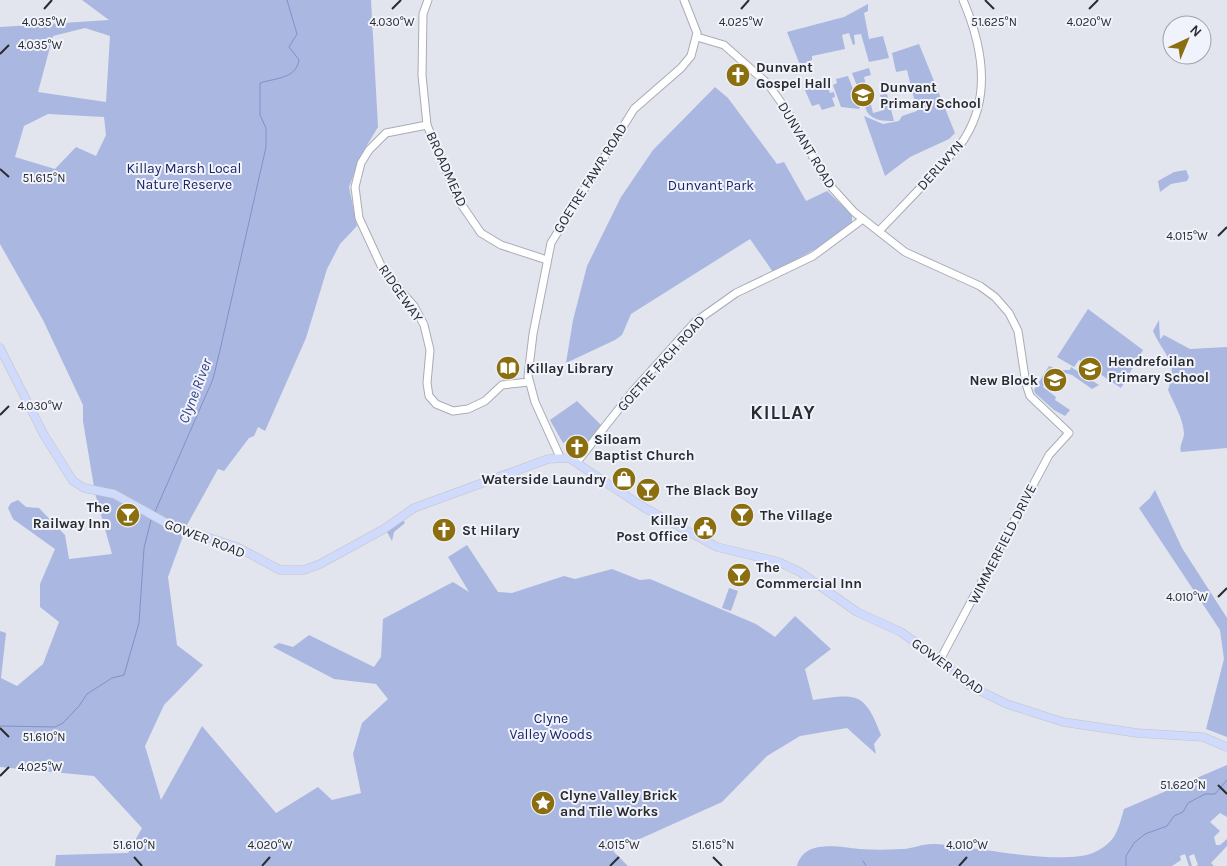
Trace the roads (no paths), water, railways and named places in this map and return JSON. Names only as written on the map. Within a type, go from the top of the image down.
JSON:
[{"type":"main road","name":"GOWER ROAD","points":[[0,348],[44,435],[67,473],[84,488],[114,494],[170,525],[237,547],[280,570],[304,570],[384,529],[414,508],[548,459],[570,458],[610,486],[708,548],[736,557],[742,554],[779,562],[800,572],[843,604],[901,632],[976,689],[1038,716],[1070,724],[1137,733],[1203,737],[1227,746]]},
{"type":"main road","name":"GOWER ROAD","points":[[560,457],[566,463],[610,486]]},
{"type":"street","name":"BROADMEAD","points":[[428,0],[424,14],[422,75],[428,125],[459,201],[478,230],[501,244],[547,260]]},
{"type":"street","points":[[684,0],[693,19],[697,37]]},
{"type":"street","name":"DERLWYN","points":[[879,231],[958,146],[971,126],[981,84],[980,49],[975,29],[963,0]]},
{"type":"street","name":"DUNVANT ROAD","points":[[697,37],[724,45],[768,84],[790,115],[826,181],[844,203],[905,252],[980,286],[995,297],[1009,313],[1018,331],[1026,384],[1030,396],[1069,433]]},
{"type":"street","name":"GOETRE FAWR ROAD","points":[[560,457],[542,420],[529,382],[532,340],[551,243],[628,117],[640,102],[685,63],[694,50],[697,37]]},
{"type":"street","name":"RIDGEWAY","points":[[428,125],[386,133],[368,150],[361,163],[355,187],[359,218],[384,272],[414,306],[424,325],[430,343],[428,392],[436,404],[453,411],[468,409],[485,401],[502,385],[529,382]]},
{"type":"street","name":"GOETRE FACH ROAD","points":[[577,462],[632,392],[695,322],[736,293],[813,256],[863,219]]},
{"type":"street","name":"WIMMERFIELD DRIVE","points":[[940,660],[1042,468],[1049,456],[1069,433]]},
{"type":"waterway","name":"Clyne River","points":[[154,514],[213,379],[266,147],[266,128],[260,115],[260,83],[284,77],[294,71],[299,60],[289,47],[297,34],[287,0]]},
{"type":"waterway","name":"Clyne River","points":[[0,726],[55,727],[63,723],[87,694],[112,678],[124,675],[139,623],[144,548],[151,520]]},
{"type":"waterway","points":[[1126,866],[1126,856],[1134,843],[1145,834],[1167,826],[1174,816],[1183,812],[1188,803],[1205,794],[1215,794],[1227,780]]},
{"type":"waterway","points":[[863,861],[866,866]]},
{"type":"place","name":"Dunvant Gospel Hall","points":[[738,75]]},
{"type":"place","name":"Dunvant Primary School","points":[[863,95]]},
{"type":"place","name":"Killay Library","points":[[508,368]]},
{"type":"place","name":"Hendrefoilan Primary School","points":[[1090,369]]},
{"type":"place","name":"New Block","points":[[1055,380]]},
{"type":"place","name":"Siloam Baptist Church","points":[[577,447]]},
{"type":"place","name":"Waterside Laundry","points":[[624,479]]},
{"type":"place","name":"The Black Boy","points":[[648,490]]},
{"type":"place","name":"The Railway Inn","points":[[128,515]]},
{"type":"place","name":"The Village","points":[[742,515]]},
{"type":"place","name":"Killay Post Office","points":[[705,528]]},
{"type":"place","name":"St Hilary","points":[[444,530]]},
{"type":"place","name":"The Commercial Inn","points":[[739,575]]},
{"type":"place","name":"Clyne Valley Brick and Tile Works","points":[[543,803]]},
{"type":"district","name":"KILLAY","points":[[783,412]]},
{"type":"park label","name":"Killay Marsh Local Nature Reserve","points":[[184,176]]},
{"type":"park label","name":"Dunvant Park","points":[[711,185]]},
{"type":"park label","name":"Clyne Valley Woods","points":[[551,726]]}]
